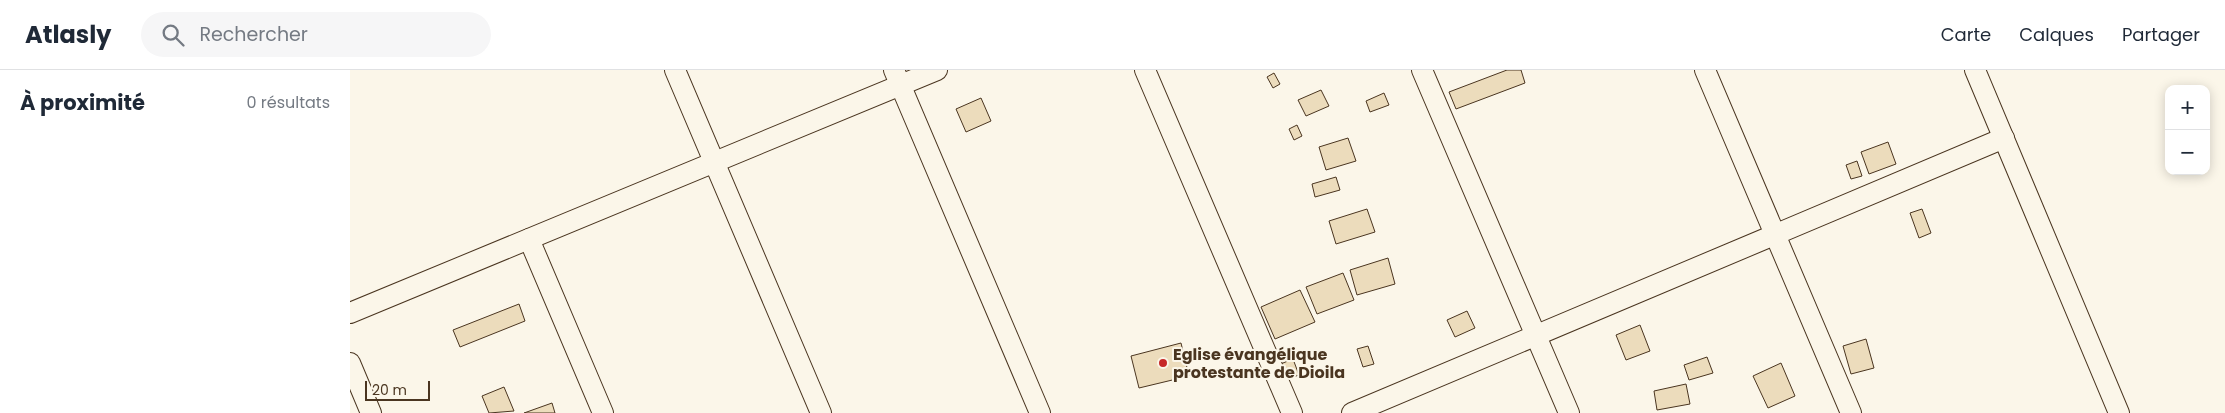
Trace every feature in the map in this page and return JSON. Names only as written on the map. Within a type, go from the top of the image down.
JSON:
[{"type":"street","points":[[675,70],[821,413]]},
{"type":"street","points":[[350,312],[714,162],[897,78],[937,70]]},
{"type":"street","points":[[1145,70],[1292,413]]},
{"type":"street","points":[[1422,70],[1569,413]]},
{"type":"street","points":[[1705,70],[1851,413]]},
{"type":"street","points":[[1975,70],[2119,413]]},
{"type":"street","points":[[897,78],[1040,413]]},
{"type":"street","points":[[1352,413],[2004,138]]},
{"type":"street","points":[[529,239],[603,413]]},
{"type":"street","points":[[350,363],[371,413]]},
{"type":"building","points":[[1507,70],[1521,70],[1525,83],[1456,109],[1449,92]]},
{"type":"building","points":[[1274,73],[1280,84],[1273,88],[1267,77]]},
{"type":"building","points":[[1321,90],[1329,106],[1306,116],[1298,100]]},
{"type":"building","points":[[1384,93],[1389,105],[1370,112],[1366,101]]},
{"type":"building","points":[[981,98],[991,121],[966,132],[956,109]]},
{"type":"building","points":[[1297,125],[1302,136],[1294,140],[1289,129]]},
{"type":"building","points":[[1348,138],[1356,161],[1326,170],[1319,147]]},
{"type":"building","points":[[1888,142],[1896,164],[1869,174],[1861,152]]},
{"type":"building","points":[[1857,161],[1862,176],[1851,179],[1846,165]]},
{"type":"building","points":[[1336,177],[1340,190],[1315,197],[1312,184]]},
{"type":"building","points":[[1367,209],[1375,232],[1336,244],[1329,221]]},
{"type":"building","points":[[1922,209],[1931,233],[1919,238],[1910,213]]},
{"type":"building","points":[[1388,258],[1395,284],[1357,295],[1350,270]]},
{"type":"building","points":[[1343,273],[1354,300],[1317,314],[1306,287]]},
{"type":"building","points":[[1300,290],[1315,322],[1275,339],[1261,307]]},
{"type":"building","points":[[519,304],[525,321],[460,347],[453,330]]},
{"type":"building","points":[[1467,311],[1475,328],[1455,337],[1447,320]]},
{"type":"building","points":[[1640,325],[1650,351],[1626,360],[1616,335]]},
{"type":"building","points":[[1866,339],[1874,368],[1851,374],[1843,346]]},
{"type":"building","points":[[1181,343],[1189,376],[1139,388],[1131,356]]},
{"type":"building","points":[[1368,346],[1374,364],[1363,367],[1357,349]]},
{"type":"building","points":[[1707,357],[1713,373],[1689,380],[1684,365]]},
{"type":"building","points":[[1293,359],[1299,375],[1284,380],[1278,365]]},
{"type":"building","points":[[1781,363],[1795,396],[1768,408],[1753,376]]},
{"type":"building","points":[[1686,384],[1690,404],[1657,410],[1654,391]]},
{"type":"building","points":[[504,387],[514,411],[489,413],[482,396]]},
{"type":"building","points":[[552,403],[555,413],[524,413]]},
{"type":"place","name":"Eglise évangélique protestante de Dioila","points":[[1163,363]]}]
